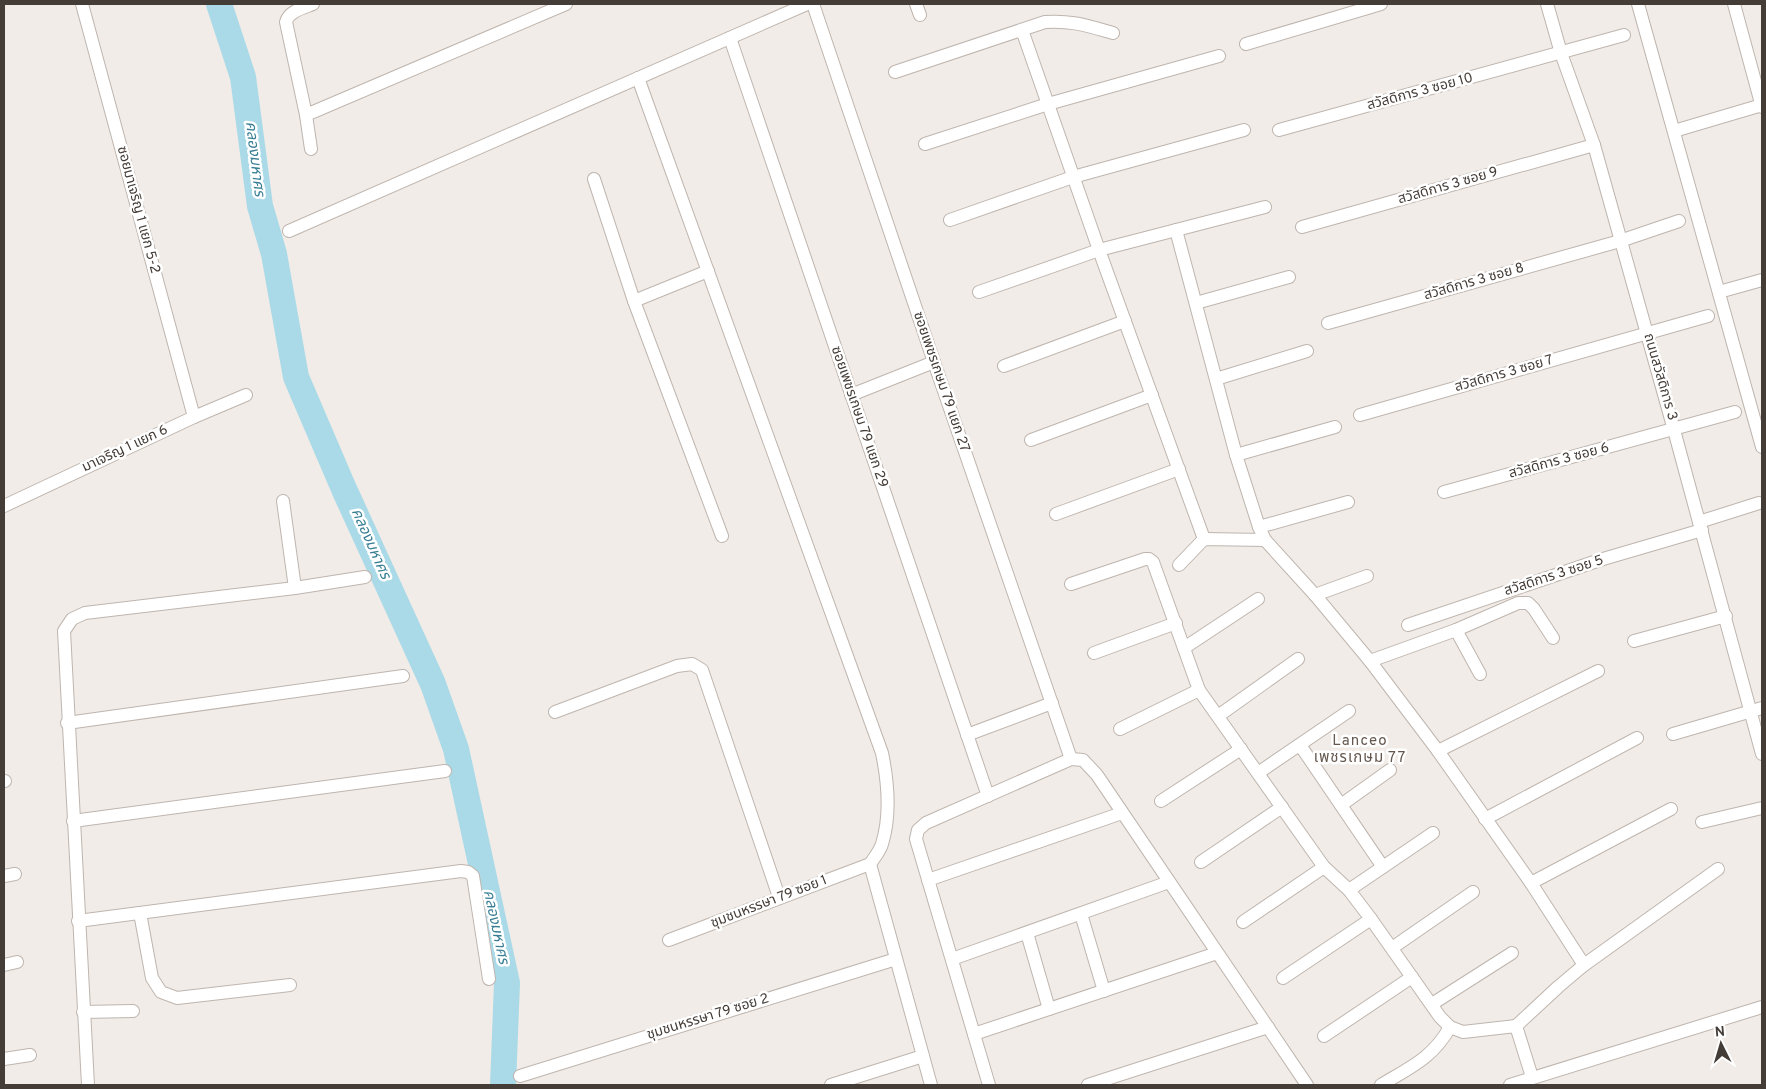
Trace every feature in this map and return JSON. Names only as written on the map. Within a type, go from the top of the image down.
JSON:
[{"type":"street","name":"ซอยมาเจริญ 1 แยก 5-2","points":[[82,4],[194,417]]},
{"type":"street","points":[[311,149],[306,115],[286,22],[291,13],[313,4]]},
{"type":"street","points":[[306,115],[566,4]]},
{"type":"street","points":[[289,231],[807,4]]},
{"type":"street","name":"ซอยเพชรเกษม 79 แยก 27","points":[[813,4],[1071,759]]},
{"type":"street","points":[[1246,44],[1381,4]]},
{"type":"street","name":"ถนนสวัสดิการ 3","points":[[1547,4],[1561,53],[1594,145],[1700,526],[1756,710],[1762,754]]},
{"type":"street","points":[[1638,4],[1762,445]]},
{"type":"street","points":[[1674,131],[1762,106],[1734,4]]},
{"type":"street","points":[[895,72],[1045,22],[1078,22],[1113,33]]},
{"type":"street","points":[[1022,30],[1124,321],[1204,539]]},
{"type":"street","name":"สวัสดิการ 3 ซอย 10","points":[[1279,130],[1624,35]]},
{"type":"street","name":"ซอยเพชรเกษม 79 แยก 29","points":[[730,38],[988,796]]},
{"type":"street","points":[[925,144],[1048,104],[1219,56]]},
{"type":"street","points":[[638,78],[882,753],[886,774],[888,811],[882,846],[870,864],[930,1085]]},
{"type":"street","points":[[950,220],[1073,177],[1244,130]]},
{"type":"street","name":"สวัสดิการ 3 ซอย 9","points":[[1302,227],[1594,145]]},
{"type":"street","points":[[594,179],[634,301],[722,536]]},
{"type":"street","points":[[979,292],[1099,250],[1265,207]]},
{"type":"street","name":"สวัสดิการ 3 ซอย 8","points":[[1328,323],[1620,241],[1679,221]]},
{"type":"street","points":[[1176,230],[1236,455],[1265,540],[1315,595],[1370,661],[1438,752],[1531,883],[1584,965]]},
{"type":"street","points":[[634,301],[708,271]]},
{"type":"street","points":[[1196,303],[1290,277]]},
{"type":"street","points":[[1719,292],[1762,280]]},
{"type":"street","name":"สวัสดิการ 3 ซอย 7","points":[[1360,414],[1708,316]]},
{"type":"street","points":[[1004,366],[1124,321]]},
{"type":"street","points":[[1216,379],[1307,351]]},
{"type":"street","points":[[851,395],[934,362]]},
{"type":"street","name":"มาเจริญ 1 แยก 6","points":[[4,506],[194,417],[246,395]]},
{"type":"street","points":[[1031,440],[1152,395]]},
{"type":"street","name":"สวัสดิการ 3 ซอย 6","points":[[1444,492],[1735,412]]},
{"type":"street","points":[[1236,455],[1335,427]]},
{"type":"street","points":[[1056,514],[1178,469]]},
{"type":"street","points":[[284,501],[295,588]]},
{"type":"street","points":[[1259,527],[1348,502]]},
{"type":"street","name":"สวัสดิการ 3 ซอย 5","points":[[1408,625],[1603,560],[1759,503]]},
{"type":"street","points":[[1178,565],[1204,539],[1265,540]]},
{"type":"street","points":[[1071,584],[1145,559],[1153,562],[1199,690],[1324,867],[1349,890],[1450,1027],[1463,1032],[1516,1026],[1584,965],[1718,869]]},
{"type":"street","points":[[1315,595],[1367,576]]},
{"type":"street","points":[[88,1085],[67,723],[64,631],[72,619],[85,613],[295,588],[365,577]]},
{"type":"street","points":[[1184,648],[1258,599]]},
{"type":"street","points":[[1370,661],[1456,630],[1518,603],[1528,603],[1553,638]]},
{"type":"street","points":[[1634,641],[1726,616]]},
{"type":"street","points":[[1094,653],[1176,623]]},
{"type":"street","points":[[1456,630],[1480,674]]},
{"type":"street","points":[[1218,716],[1298,659]]},
{"type":"street","points":[[555,712],[677,666],[692,664],[702,670],[779,897]]},
{"type":"street","points":[[1438,752],[1598,671]]},
{"type":"street","points":[[67,723],[403,676]]},
{"type":"street","points":[[1120,729],[1199,690]]},
{"type":"street","points":[[967,735],[1052,703]]},
{"type":"street","points":[[1673,734],[1756,710]]},
{"type":"street","points":[[1258,773],[1349,711]]},
{"type":"street","points":[[1485,819],[1637,738]]},
{"type":"street","points":[[1300,745],[1383,867]]},
{"type":"street","points":[[1161,801],[1241,749]]},
{"type":"street","points":[[989,1085],[916,839],[918,830],[926,823],[1071,759],[1083,760],[1097,775],[1307,1085]]},
{"type":"street","points":[[1341,805],[1390,770]]},
{"type":"street","points":[[73,822],[445,771]]},
{"type":"street","points":[[1201,862],[1282,807]]},
{"type":"street","points":[[1702,822],[1762,808]]},
{"type":"street","points":[[1531,883],[1670,809]]},
{"type":"street","points":[[928,880],[1122,813]]},
{"type":"street","points":[[1349,890],[1433,833]]},
{"type":"street","name":"ชุมชนหรรษา 79 ซอย 1","points":[[669,940],[870,864]]},
{"type":"street","points":[[1243,922],[1324,867]]},
{"type":"street","points":[[78,921],[462,871],[468,872],[473,876],[488,979]]},
{"type":"street","points":[[952,959],[1169,882]]},
{"type":"street","points":[[1392,948],[1473,892]]},
{"type":"street","points":[[140,913],[152,978],[161,992],[177,998],[290,985]]},
{"type":"street","points":[[1081,914],[1104,991]]},
{"type":"street","points":[[1283,978],[1371,918]]},
{"type":"street","points":[[1027,933],[1049,1009]]},
{"type":"street","points":[[974,1034],[1217,953]]},
{"type":"street","points":[[1432,1004],[1512,953]]},
{"type":"street","name":"ชุมชนหรรษา 79 ซอย 2","points":[[520,1076],[896,959]]},
{"type":"street","points":[[4,965],[17,962]]},
{"type":"street","points":[[1324,1036],[1412,977]]},
{"type":"street","points":[[1510,1085],[1762,1007]]},
{"type":"street","points":[[84,1012],[133,1010]]},
{"type":"street","points":[[1516,1026],[1532,1077]]},
{"type":"street","points":[[1088,1085],[1268,1027]]},
{"type":"street","points":[[1381,1085],[1423,1059],[1442,1041],[1450,1027]]},
{"type":"street","points":[[4,1059],[30,1055]]},
{"type":"street","points":[[831,1085],[922,1056]]},
{"type":"waterway","name":"คลองมหาศร","points":[[219,4],[243,77],[260,206],[274,254],[296,377],[344,489],[433,684],[456,749],[507,983],[503,1085]]},
{"type":"district","name":"Lanceo เพชรเกษม 77","points":[[1360,750]]}]
